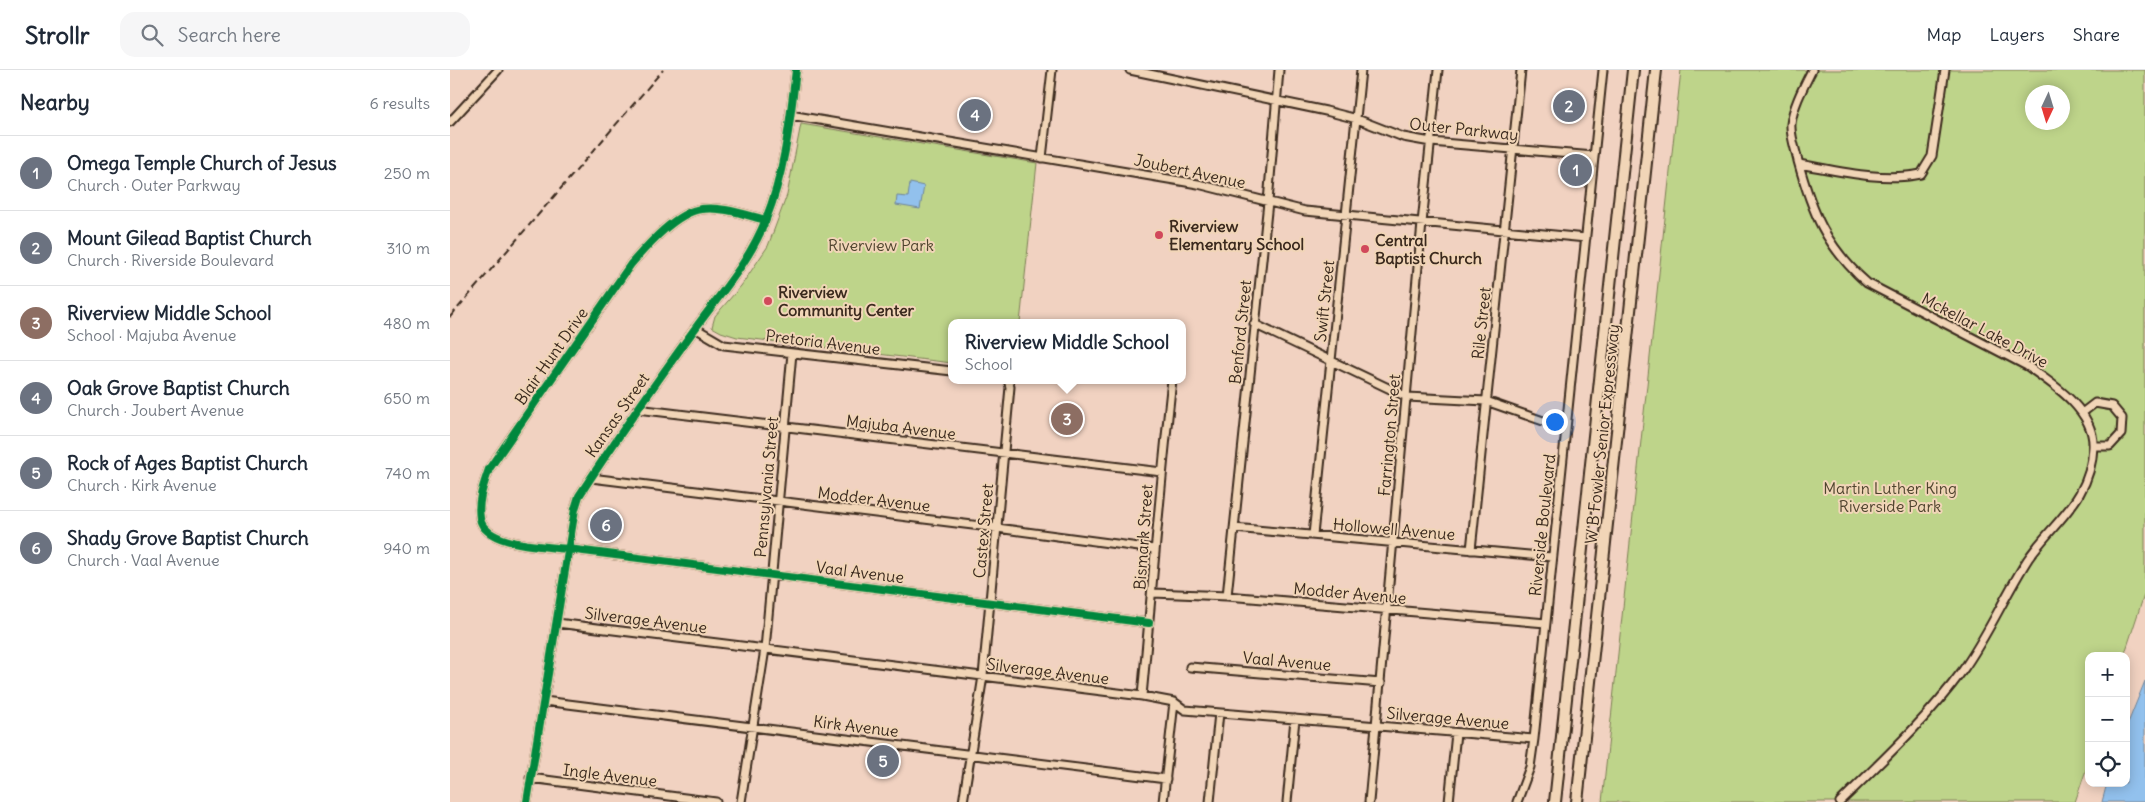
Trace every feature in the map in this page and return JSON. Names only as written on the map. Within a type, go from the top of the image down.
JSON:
[{"type":"highway","name":"W B Fowler Senior Expressway","points":[[1555,802],[1633,70]]},
{"type":"highway","name":"W B Fowler Senior Expressway","points":[[1577,802],[1656,70]]},
{"type":"street","points":[[450,122],[498,70]]},
{"type":"street","name":"Kansas Street","points":[[527,802],[575,509],[580,496],[591,478],[695,328],[750,253],[766,220],[778,184],[796,70]]},
{"type":"street","points":[[1042,158],[1052,70]]},
{"type":"street","name":"Outer Parkway","points":[[1130,70],[1276,100],[1356,119],[1403,137],[1431,142],[1594,156]]},
{"type":"street","name":"Benford Street","points":[[1227,596],[1268,202],[1279,70]]},
{"type":"street","name":"Swift Street","points":[[1313,535],[1361,70]]},
{"type":"street","name":"Farrington Street","points":[[1369,802],[1422,223],[1438,70]]},
{"type":"street","name":"Rile Street","points":[[1470,550],[1521,70]]},
{"type":"street","name":"Riverside Boulevard","points":[[1517,802],[1530,768],[1534,739],[1603,70]]},
{"type":"street","name":"Mckellar Lake Drive","points":[[1812,70],[1791,124],[1808,198],[1826,236],[1849,267],[1867,282],[2027,366],[2051,382],[2082,413],[2089,426],[2094,446],[2086,483],[2074,504],[2029,558],[1963,669],[1921,722],[1840,802]]},
{"type":"street","points":[[1799,164],[1862,174],[1904,177],[1921,174],[1932,156],[1945,70]]},
{"type":"street","name":"Joubert Avenue","points":[[790,115],[1198,184],[1306,211],[1586,238]]},
{"type":"street","name":"Blair Hunt Drive","points":[[568,549],[498,539],[486,531],[480,518],[480,497],[489,469],[631,264],[648,244],[680,218],[699,209],[715,209],[766,220]]},
{"type":"street","points":[[1254,324],[1407,397],[1486,401],[1566,429]]},
{"type":"street","name":"Pretoria Avenue","points":[[695,328],[724,345],[948,371]]},
{"type":"street","name":"Pennsylvania Street","points":[[741,802],[765,649],[792,353]]},
{"type":"street","name":"Castex Street","points":[[963,802],[983,676],[1010,384]]},
{"type":"street","name":"Bismark Street","points":[[1142,696],[1152,593],[1154,549],[1172,384]]},
{"type":"street","points":[[2082,413],[2095,404],[2112,406],[2122,418],[2121,434],[2110,446],[2094,446]]},
{"type":"street","name":"Majuba Avenue","points":[[638,410],[1162,472]]},
{"type":"street","name":"Modder Avenue","points":[[591,478],[1154,549]]},
{"type":"street","name":"Hollowell Avenue","points":[[1234,528],[1552,557]]},
{"type":"street","name":"Vaal Avenue","points":[[568,549],[1149,623]]},
{"type":"street","name":"Modder Avenue","points":[[1152,593],[1227,596],[1546,623]]},
{"type":"street","name":"Silverage Avenue","points":[[557,623],[1142,696],[1174,702],[1185,710],[1534,739]]},
{"type":"street","name":"Vaal Avenue","points":[[1190,667],[1381,682]]},
{"type":"street","name":"Kirk Avenue","points":[[544,701],[1166,779]]},
{"type":"street","points":[[1163,802],[1174,702]]},
{"type":"street","points":[[1210,802],[1219,713]]},
{"type":"street","points":[[1287,802],[1295,719]]},
{"type":"street","points":[[1449,802],[1456,733]]},
{"type":"street","name":"Ingle Avenue","points":[[530,778],[716,802]]},
{"type":"green space","name":"Martin Luther King Riverside Park","points":[[1681,70],[2145,70],[2145,592],[2125,652],[2085,652],[2085,773],[2075,802],[1602,802]]},
{"type":"green space","name":"Riverview Park","points":[[801,124],[1037,163],[1020,319],[948,319],[948,363],[737,337],[721,332],[712,327],[715,316],[741,286],[768,246],[787,195]]},
{"type":"water","points":[[910,183],[924,186],[920,209],[896,205],[897,196],[908,197]]},
{"type":"water","points":[[2145,681],[2145,802],[2102,802],[2106,787],[2130,787],[2130,718]]},
{"type":"railway","points":[[450,317],[663,70]]},
{"type":"cycle path","points":[[527,802],[575,509],[579,496],[650,391],[734,277],[752,249],[766,219],[778,183],[789,127],[796,70]]},
{"type":"cycle path","points":[[766,220],[726,210],[701,209],[691,212],[672,223],[645,248],[631,264],[489,469],[479,505],[480,518],[484,527],[492,534],[517,543],[1149,623]]},
{"type":"place","name":"Mount Gilead Baptist Church","points":[[1569,106]]},
{"type":"place","name":"Oak Grove Baptist Church","points":[[975,115]]},
{"type":"place","name":"Omega Temple Church of Jesus","points":[[1576,170]]},
{"type":"place","name":"Riverview Elementary School","points":[[1159,235]]},
{"type":"place","name":"Central Baptist Church","points":[[1365,249]]},
{"type":"place","name":"Riverview Community Center","points":[[768,301]]},
{"type":"place","name":"Riverview Middle School","points":[[1067,419]]},
{"type":"place","name":"Shady Grove Baptist Church","points":[[606,525]]},
{"type":"place","name":"Rock of Ages Baptist Church","points":[[883,761]]}]
